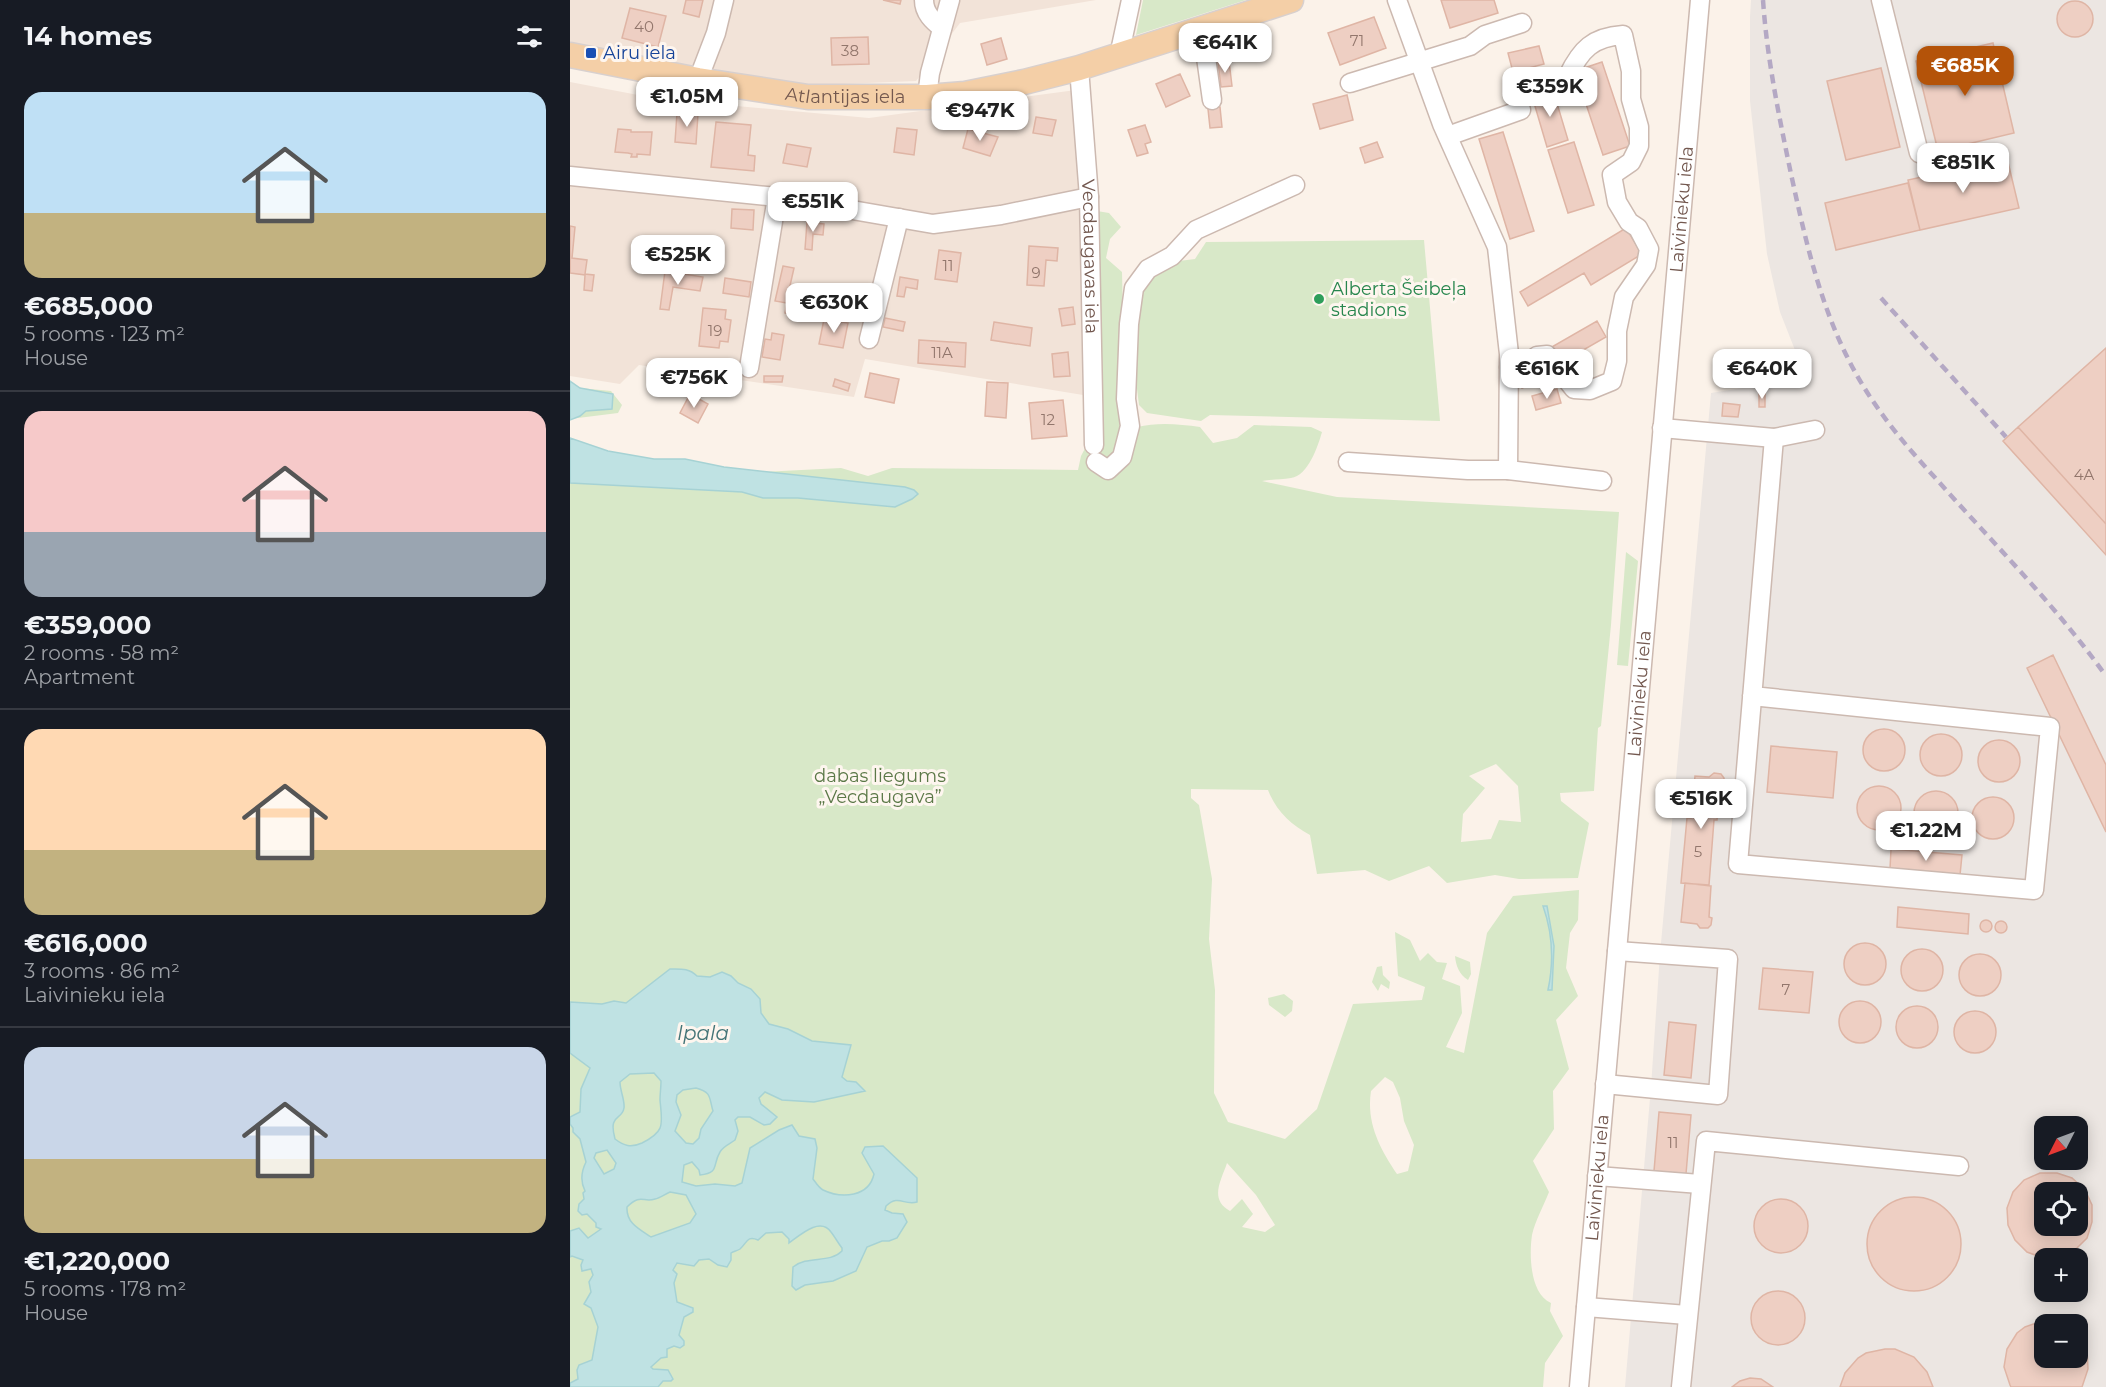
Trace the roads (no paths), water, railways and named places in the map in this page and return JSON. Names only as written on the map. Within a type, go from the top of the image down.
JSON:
[{"type":"main road","name":"Atlantijas iela","points":[[570,55],[709,82],[808,97],[861,99],[927,97],[965,94],[1079,68],[1291,0]]},
{"type":"street","points":[[709,82],[716,33],[724,0]]},
{"type":"street","points":[[924,0],[923,3],[931,18],[942,28]]},
{"type":"street","points":[[927,97],[930,73],[950,0]]},
{"type":"street","points":[[1119,56],[1131,0]]},
{"type":"street","points":[[1396,0],[1448,136],[1497,247],[1509,367],[1508,470]]},
{"type":"street","name":"Laivinieku iela","points":[[1579,1387],[1700,0]]},
{"type":"street","points":[[1881,0],[1919,153]]},
{"type":"street","points":[[1350,84],[1419,60],[1470,46],[1485,35],[1522,23]]},
{"type":"street","points":[[1202,29],[1212,100]]},
{"type":"street","points":[[1448,136],[1521,110],[1516,92],[1568,76],[1576,59],[1592,44],[1605,36],[1623,35],[1631,70],[1631,99],[1639,127],[1639,146],[1631,162],[1612,175],[1617,202],[1629,222],[1638,228],[1649,249],[1646,265],[1624,297],[1617,331],[1617,362],[1612,381],[1590,390],[1574,389],[1547,355],[1537,357],[1524,366],[1509,367]]},
{"type":"street","name":"Vecdaugavas iela","points":[[1079,68],[1089,197],[1095,453],[1108,470],[1122,457],[1130,426],[1126,399],[1129,324],[1134,288],[1148,268],[1172,256],[1196,230],[1295,185]]},
{"type":"street","points":[[570,176],[777,197],[933,224],[1001,215],[1089,197]]},
{"type":"street","points":[[749,368],[777,197]]},
{"type":"street","points":[[869,339],[899,218]]},
{"type":"street","points":[[1662,428],[1774,438],[1815,430]]},
{"type":"street","points":[[1752,696],[2050,727],[2034,890],[1738,864],[1752,696],[1774,438]]},
{"type":"street","points":[[1348,462],[1468,470],[1508,470],[1602,481]]},
{"type":"street","points":[[1605,1084],[1718,1095],[1728,959],[1617,951]]},
{"type":"street","points":[[1681,1387],[1706,1141],[1959,1166]]},
{"type":"street","points":[[1597,1176],[1700,1184]]},
{"type":"street","points":[[1586,1307],[1687,1315]]},
{"type":"water","points":[[570,381],[580,388],[613,394],[612,409],[586,411],[570,420]]},
{"type":"water","points":[[570,438],[608,451],[654,459],[685,459],[724,467],[905,487],[918,494],[895,507],[798,498],[763,498],[742,492],[570,483]]},
{"type":"water","points":[[1543,906],[1547,906],[1554,946],[1552,990],[1548,990],[1552,958],[1551,937]]},
{"type":"water","name":"Ipala","points":[[670,969],[685,970],[697,976],[710,977],[722,972],[751,989],[760,999],[761,1013],[769,1024],[788,1029],[812,1041],[851,1045],[842,1077],[847,1081],[856,1082],[865,1091],[814,1102],[782,1100],[765,1092],[759,1098],[761,1104],[777,1117],[770,1124],[764,1125],[750,1117],[738,1117],[735,1120],[738,1131],[735,1140],[721,1150],[713,1170],[700,1175],[692,1162],[684,1165],[682,1182],[696,1186],[715,1184],[735,1186],[742,1183],[750,1148],[779,1130],[792,1125],[799,1136],[815,1139],[817,1148],[813,1179],[822,1189],[838,1195],[861,1192],[871,1182],[874,1174],[862,1153],[865,1147],[883,1146],[917,1178],[917,1202],[894,1201],[886,1206],[885,1210],[903,1214],[907,1222],[897,1238],[867,1247],[856,1271],[833,1281],[805,1285],[796,1290],[792,1286],[793,1267],[805,1261],[831,1257],[842,1251],[831,1232],[821,1226],[804,1232],[789,1243],[789,1239],[782,1232],[766,1233],[758,1240],[749,1239],[740,1249],[731,1253],[731,1260],[727,1267],[718,1265],[709,1259],[699,1260],[694,1266],[677,1263],[673,1270],[677,1274],[674,1283],[677,1302],[693,1308],[693,1312],[684,1317],[679,1335],[684,1345],[680,1348],[674,1346],[667,1349],[667,1357],[661,1358],[651,1367],[668,1370],[673,1379],[663,1381],[658,1387],[570,1387],[570,1383],[578,1379],[579,1365],[592,1360],[598,1327],[591,1308],[584,1304],[591,1292],[589,1282],[593,1275],[591,1269],[582,1271],[583,1260],[570,1257],[570,1231],[579,1228],[588,1238],[601,1229],[596,1227],[596,1223],[587,1214],[582,1215],[578,1211],[579,1204],[584,1199],[582,1176],[586,1162],[580,1139],[573,1132],[570,1124],[570,1117],[580,1112],[581,1089],[590,1068],[570,1053],[570,1002],[626,1003]],"holes":[[[654,1073],[661,1081],[662,1121],[655,1135],[638,1145],[631,1146],[615,1139],[613,1131],[614,1121],[624,1108],[620,1082],[630,1074]],[[696,1088],[705,1091],[709,1096],[713,1111],[701,1129],[699,1138],[693,1144],[686,1143],[675,1131],[681,1115],[676,1102],[677,1095],[683,1090]],[[607,1150],[616,1163],[614,1169],[604,1174],[594,1158],[596,1153]],[[670,1192],[686,1195],[696,1214],[690,1223],[651,1237],[631,1221],[627,1207],[639,1199],[659,1198]]]},
{"type":"railway","points":[[1763,0],[1774,87],[1798,206],[1823,299],[1848,358],[1863,386],[1897,434],[2049,604],[2106,676]]},
{"type":"railway","points":[[1881,298],[2006,437]]},
{"type":"place","name":"Airu iela","points":[[591,53]]},
{"type":"place","name":"Alberta Šeibeļa stadions","points":[[1319,299]]},
{"type":"park label","name":"dabas liegums „Vecdaugava”","points":[[880,786]]}]
